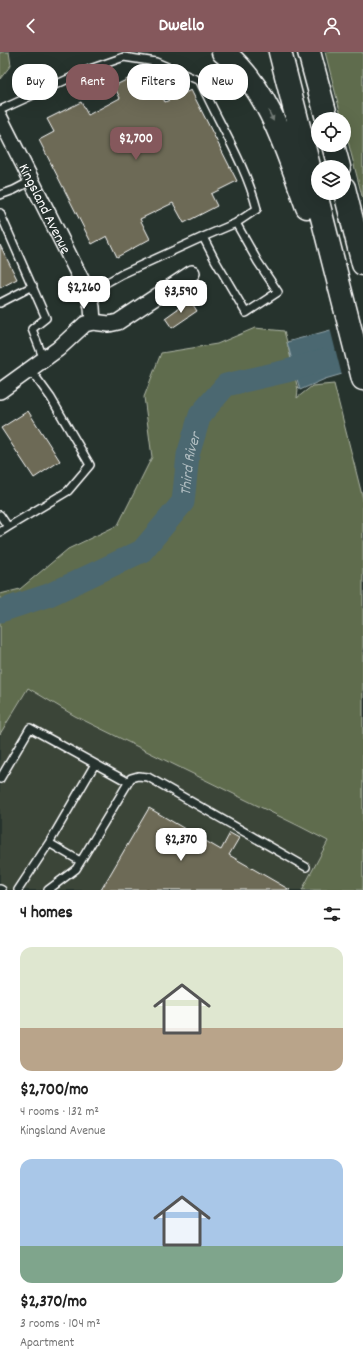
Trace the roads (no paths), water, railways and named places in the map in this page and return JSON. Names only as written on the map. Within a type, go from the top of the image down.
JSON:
[{"type":"highway","points":[[223,52],[239,66],[250,80],[260,94],[276,126],[346,310]]},
{"type":"highway","points":[[280,52],[363,379]]},
{"type":"highway","points":[[309,52],[325,112]]},
{"type":"highway","points":[[347,200],[363,264]]},
{"type":"street","name":"Kingsland Avenue","points":[[0,118],[88,293],[92,307],[93,322]]},
{"type":"street","points":[[0,391],[61,346],[80,327],[89,322],[109,324],[118,322],[192,272]]},
{"type":"lane","points":[[0,110],[90,69],[124,57],[156,62],[200,81],[235,150],[252,192],[257,209],[236,223],[122,274],[88,293]]},
{"type":"lane","points":[[0,195],[31,182]]},
{"type":"lane","points":[[0,213],[46,318],[32,329],[41,352],[46,358]]},
{"type":"lane","points":[[203,238],[246,313],[278,292],[258,262],[236,223]]},
{"type":"lane","points":[[0,303],[33,286]]},
{"type":"lane","points":[[0,532],[68,491],[90,466],[51,398],[30,370]]},
{"type":"lane","points":[[0,515],[8,527]]},
{"type":"lane","points":[[0,779],[30,728],[128,782]]},
{"type":"lane","points":[[18,890],[49,842],[95,764]]},
{"type":"lane","points":[[48,890],[76,868],[128,782],[131,778],[138,776],[148,777],[306,867]]},
{"type":"lane","points":[[49,842],[80,861]]},
{"type":"water","points":[[363,321],[363,368],[325,379],[300,390],[287,342]]},
{"type":"waterway","name":"Third River","points":[[0,611],[49,595],[142,551],[183,502],[188,455],[200,415],[226,385],[287,371],[324,360]]}]
